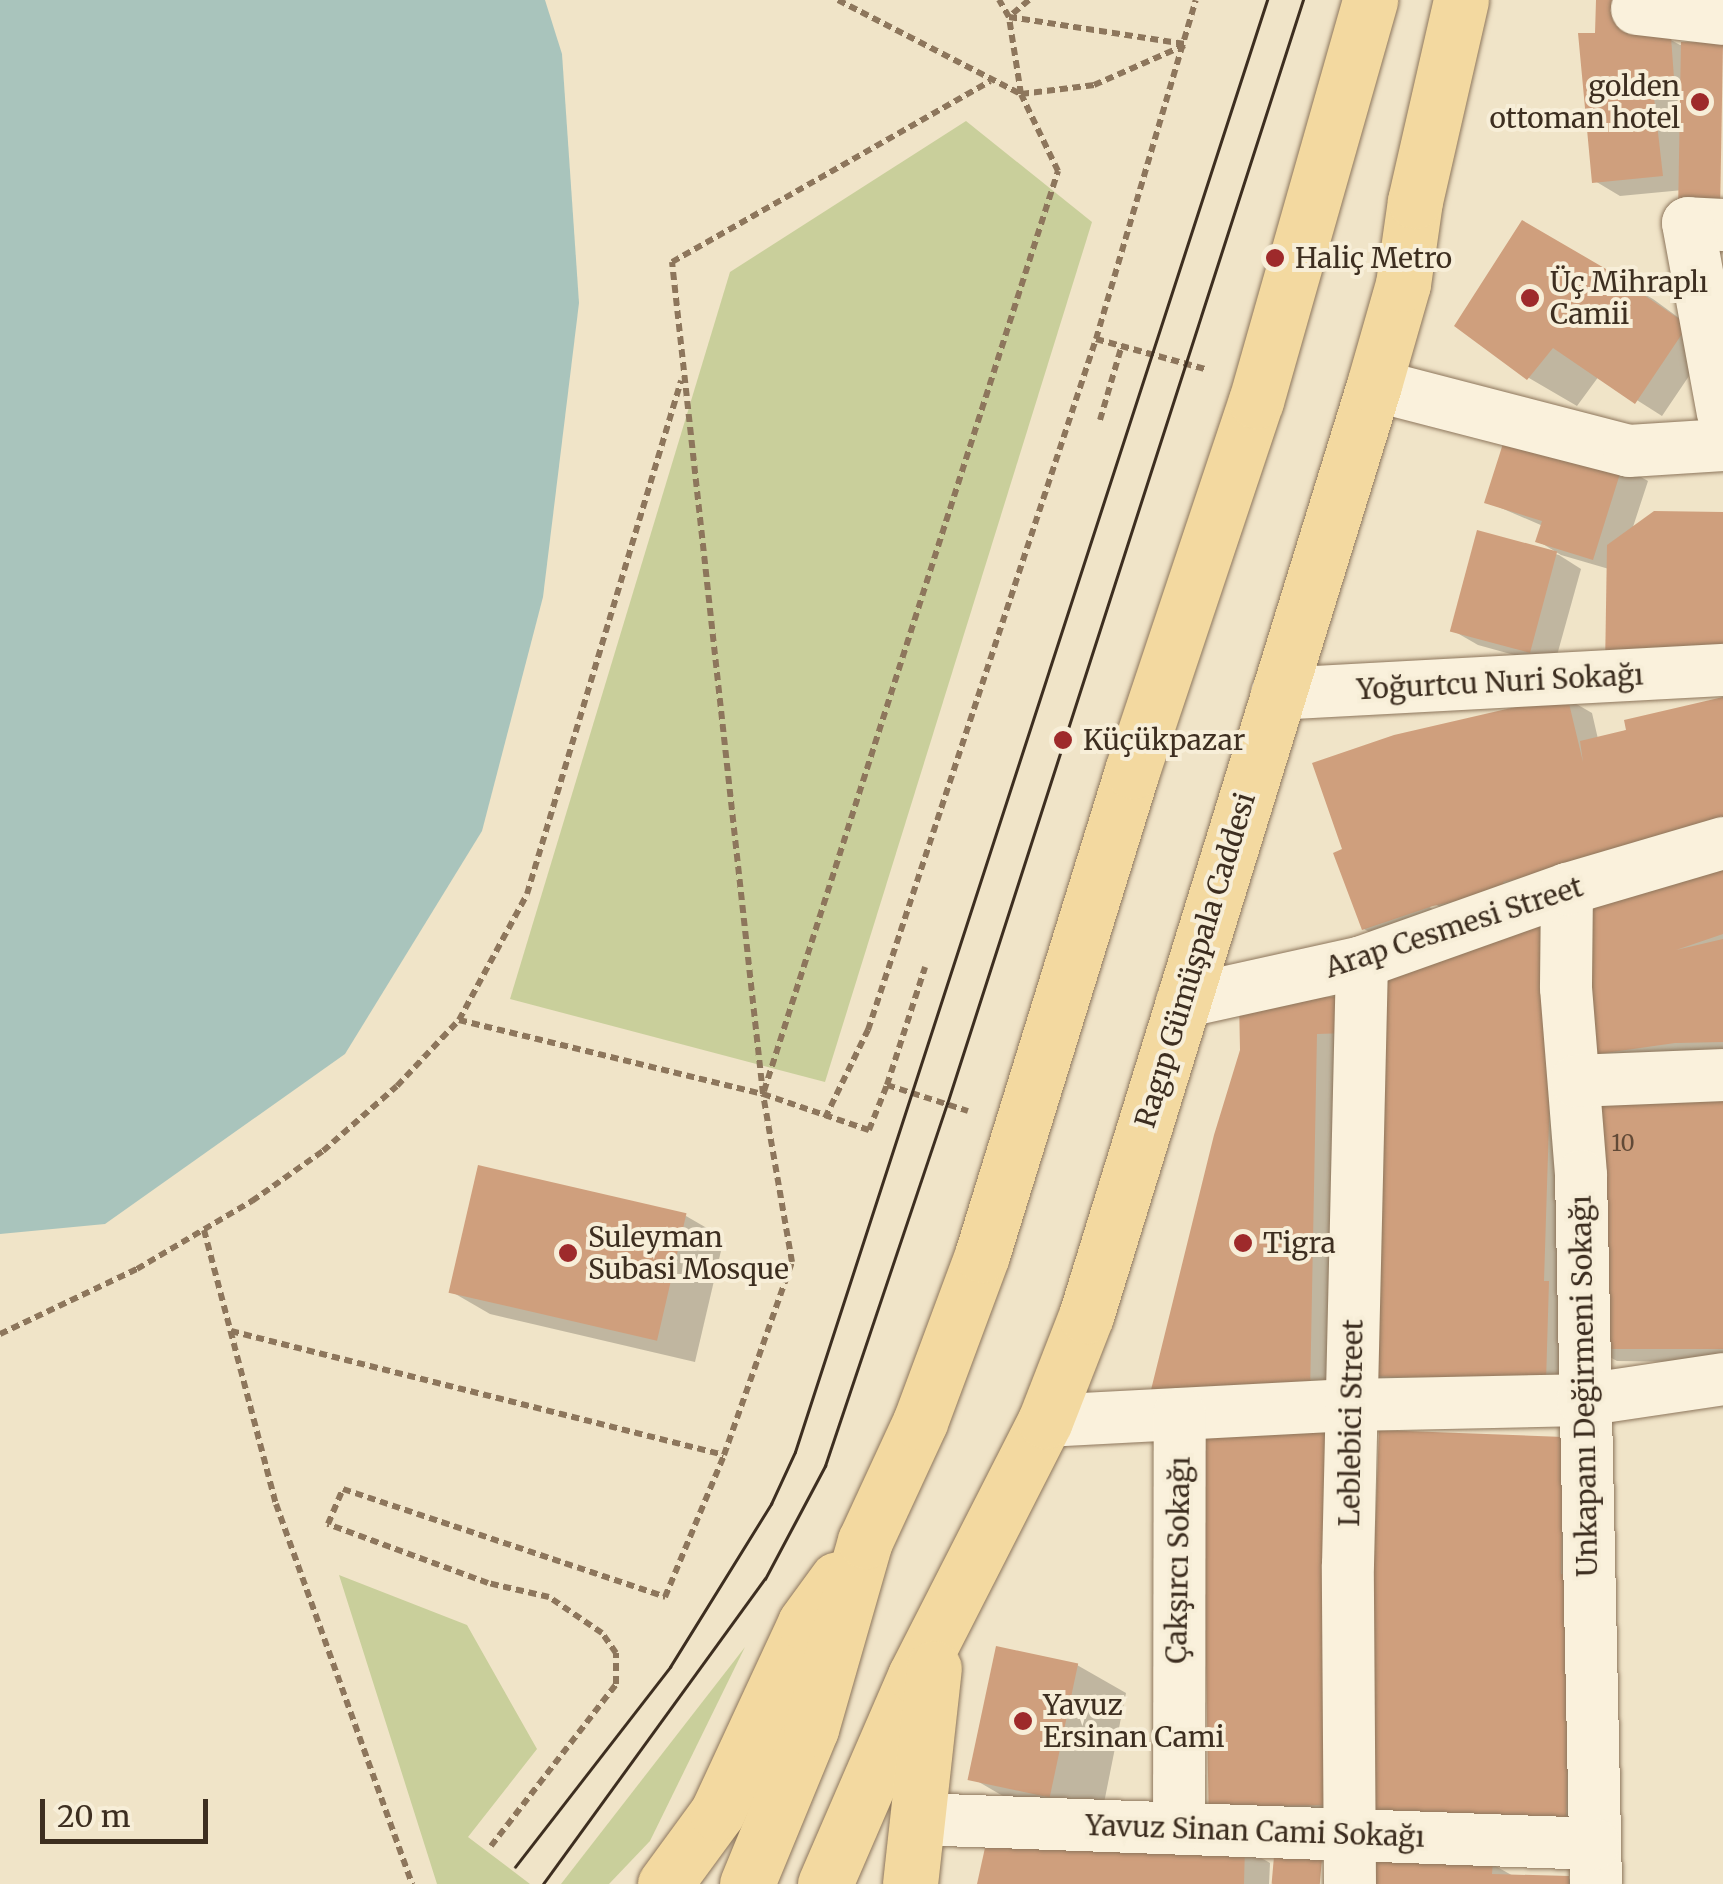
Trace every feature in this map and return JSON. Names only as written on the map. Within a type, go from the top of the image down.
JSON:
[{"type":"main road","points":[[747,1884],[811,1729],[865,1541],[920,1422],[982,1255],[1114,825],[1256,401],[1370,0]]},
{"type":"main road","name":"Ragıp Gümüşpala Caddesi","points":[[824,1884],[863,1786],[1045,1421],[1086,1316],[1403,284],[1415,202],[1461,0]]},
{"type":"main road","points":[[666,1884],[717,1813],[805,1623],[865,1541]]},
{"type":"main road","points":[[910,1884],[941,1624]]},
{"type":"street","points":[[1637,9],[1723,19]]},
{"type":"street","points":[[1705,224],[1723,413]]},
{"type":"street","points":[[1374,385],[1629,450],[1723,445]]},
{"type":"street","name":"Yoğurtcu Nuri Sokağı","points":[[1277,694],[1723,670]]},
{"type":"street","name":"Arap Cesmesi Street","points":[[1182,1002],[1362,962],[1566,888],[1723,843]]},
{"type":"street","name":"Unkapanı Değirmeni Sokağı","points":[[1566,888],[1566,988],[1576,1081],[1595,1864]]},
{"type":"street","name":"Leblebici Street","points":[[1350,1860],[1350,1405],[1362,962]]},
{"type":"street","points":[[1576,1081],[1723,1075]]},
{"type":"street","points":[[1045,1421],[1350,1405],[1583,1400],[1723,1380]]},
{"type":"street","name":"Çakşırcı Sokağı","points":[[1179,1827],[1180,1414]]},
{"type":"street","name":"Yavuz Sinan Cami Sokağı","points":[[917,1819],[1179,1827],[1350,1860],[1595,1864]]},
{"type":"path","points":[[838,0],[1021,94],[1094,85],[1186,44]]},
{"type":"path","points":[[763,1094],[1058,171],[1021,94],[1010,18],[1000,0]]},
{"type":"path","points":[[1010,18],[1029,0]]},
{"type":"path","points":[[825,1118],[868,1030],[1096,339],[1196,0]]},
{"type":"path","points":[[1010,18],[1186,44]]},
{"type":"path","points":[[490,1846],[616,1684],[616,1653],[602,1633],[549,1597],[488,1582],[328,1524],[343,1489],[665,1597],[724,1455],[792,1262],[763,1094],[672,262],[990,81]]},
{"type":"path","points":[[1096,339],[1212,371]]},
{"type":"path","points":[[1100,420],[1122,345]]},
{"type":"path","points":[[0,1334],[138,1269],[323,1151],[398,1086],[459,1020],[527,894],[682,375]]},
{"type":"path","points":[[459,1020],[763,1094],[870,1130],[926,967]]},
{"type":"path","points":[[887,1085],[1022,1129]]},
{"type":"path","points":[[204,1230],[276,1504],[412,1884]]},
{"type":"path","points":[[231,1330],[724,1455]]},
{"type":"green space","points":[[966,121],[1092,222],[825,1082],[510,999],[730,272]]},
{"type":"green space","points":[[339,1575],[467,1625],[537,1749],[468,1837],[530,1884],[437,1884]]},
{"type":"green space","points":[[745,1647],[650,1841],[609,1884],[561,1884]]},
{"type":"water","points":[[0,0],[545,0],[562,54],[579,303],[543,597],[482,831],[345,1054],[105,1224],[0,1234]]},
{"type":"building","points":[[1596,0],[1625,0],[1625,33],[1671,37],[1674,78],[1652,80],[1663,176],[1592,183],[1578,33],[1595,33]]},
{"type":"building","points":[[1681,42],[1723,43],[1720,214],[1678,213]]},
{"type":"building","points":[[1522,220],[1606,269],[1688,325],[1635,404],[1553,348],[1527,380],[1454,326]]},
{"type":"building","points":[[1508,428],[1623,464],[1593,560],[1535,542],[1542,521],[1484,503]]},
{"type":"building","points":[[1654,511],[1723,512],[1723,654],[1605,669],[1607,545]]},
{"type":"building","points":[[1477,530],[1557,551],[1530,653],[1450,631]]},
{"type":"building","points":[[1567,695],[1583,762],[1580,741],[1626,730],[1624,720],[1723,697],[1723,831],[1503,882],[1505,890],[1433,906],[1362,930],[1333,853],[1342,849],[1312,763],[1394,735]]},
{"type":"building","points":[[1723,856],[1723,934],[1676,950],[1723,939],[1723,1042],[1675,1043],[1577,1057],[1576,900]]},
{"type":"building","points":[[1540,921],[1550,1091],[1544,1281],[1549,1281],[1546,1382],[1366,1376],[1378,976]]},
{"type":"building","points":[[1346,996],[1347,1033],[1317,1034],[1310,1396],[1149,1398],[1214,1135],[1240,1050],[1239,1001]]},
{"type":"building","points":[[1586,1095],[1723,1095],[1723,1349],[1586,1349]]},
{"type":"building","name":"Suleyman Subasi Mosque","points":[[478,1165],[687,1213],[657,1341],[449,1293]]},
{"type":"building","points":[[1330,1430],[1337,1805],[1209,1807],[1202,1432]]},
{"type":"building","points":[[1379,1430],[1564,1437],[1561,1574],[1573,1576],[1566,1823],[1364,1815]]},
{"type":"building","name":"Yavuz Ersinan Cami","points":[[996,1646],[1078,1663],[1050,1797],[968,1780]]},
{"type":"building","points":[[988,1834],[1245,1846],[1244,1884],[977,1884]]},
{"type":"building","points":[[1275,1845],[1323,1849],[1320,1884],[1272,1884]]},
{"type":"building","points":[[1376,1860],[1493,1861],[1492,1874],[1569,1876],[1569,1884],[1376,1884]]},
{"type":"tram line","points":[[515,1867],[670,1667],[771,1504],[795,1452],[1267,0]]},
{"type":"tram line","points":[[543,1884],[765,1579],[825,1466],[947,1104],[1303,0]]},
{"type":"place","name":"golden ottoman hotel","points":[[1700,102]]},
{"type":"place","name":"Haliç Metro","points":[[1275,258]]},
{"type":"place","name":"Üç Mihraplı Camii","points":[[1530,298]]},
{"type":"place","name":"Küçükpazar","points":[[1063,740]]},
{"type":"place","name":"Tigra","points":[[1243,1243]]},
{"type":"place","name":"Suleyman Subasi Mosque","points":[[568,1253]]},
{"type":"place","name":"Yavuz Ersinan Cami","points":[[1023,1721]]}]
